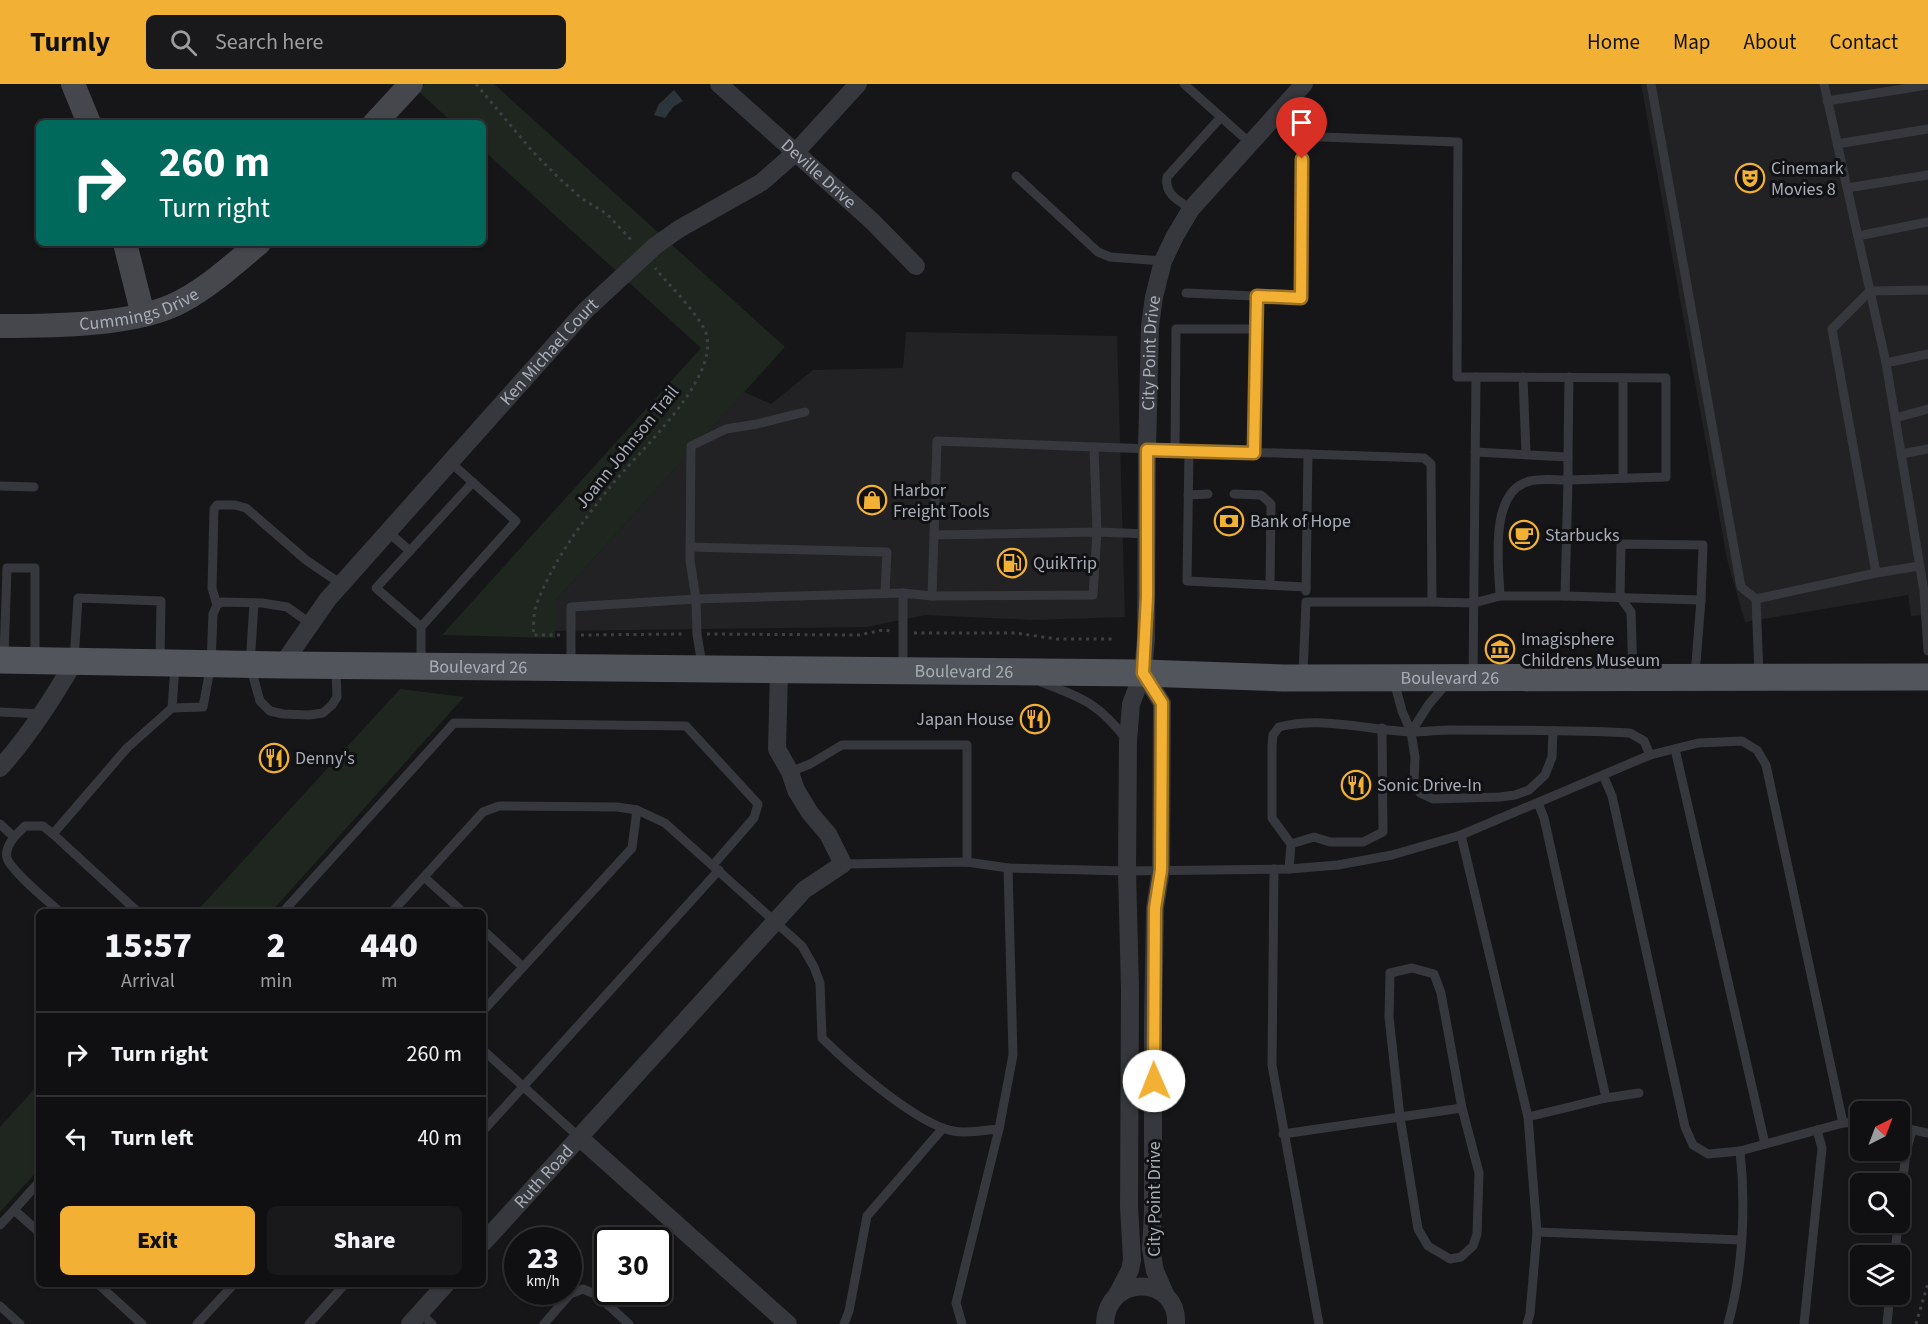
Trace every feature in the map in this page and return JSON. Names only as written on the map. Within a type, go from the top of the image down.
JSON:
[{"type":"main road","name":"Boulevard 26","points":[[2,660],[421,667],[1143,673],[1303,679],[1928,677]]},
{"type":"street","points":[[73,84],[88,120]]},
{"type":"street","points":[[378,120],[411,84]]},
{"type":"street","name":"Deville Drive","points":[[719,84],[872,221],[916,266]]},
{"type":"street","name":"Ken Michael Court","points":[[282,665],[328,599],[585,311],[655,246],[679,229],[762,182],[795,153],[858,84]]},
{"type":"street","name":"City Point Drive","points":[[1103,1321],[1108,1307],[1130,1270],[1132,1260],[1129,1206],[1128,741],[1131,704],[1143,673],[1146,639],[1147,450],[1150,326],[1154,297],[1163,261],[1191,209],[1304,84]]},
{"type":"street","points":[[126,246],[143,315]]},
{"type":"street","name":"Cummings Drive","points":[[0,326],[96,322],[143,315],[180,302],[219,278],[256,246]]},
{"type":"street","points":[[0,768],[20,746],[43,714],[74,662]]},
{"type":"street","points":[[779,670],[777,749],[790,772],[796,790],[810,813],[828,834],[843,864]]},
{"type":"street","name":"City Point Drive","points":[[1143,673],[1162,703],[1161,870],[1155,908],[1154,1212],[1151,1248],[1155,1271],[1166,1296],[1172,1303],[1177,1323]]},
{"type":"street","name":"Ruth Road","points":[[486,1240],[804,890],[843,864]]},
{"type":"street","points":[[579,1137],[788,1324]]},
{"type":"street","points":[[1117,1294],[1126,1289],[1143,1286],[1151,1287],[1166,1296]]},
{"type":"street","points":[[420,1320],[444,1287]]},
{"type":"lane","points":[[1184,84],[1250,143]]},
{"type":"lane","points":[[1651,84],[1741,587],[1756,599],[1759,678]]},
{"type":"lane","points":[[1824,84],[1886,363],[1926,597],[1928,651]]},
{"type":"lane","points":[[1827,101],[1928,85]]},
{"type":"lane","points":[[1191,209],[1171,195],[1166,185],[1167,177],[1221,117]]},
{"type":"lane","points":[[1271,119],[1295,136],[1458,142],[1457,377],[1666,378],[1666,477],[1528,481],[1514,490],[1502,510],[1498,536],[1500,596]]},
{"type":"lane","points":[[1837,144],[1928,129]]},
{"type":"lane","points":[[1186,293],[1301,298],[1302,136]]},
{"type":"lane","points":[[1847,188],[1928,175]]},
{"type":"lane","points":[[1017,176],[1098,252],[1110,257],[1163,261]]},
{"type":"lane","points":[[1858,236],[1928,222]]},
{"type":"lane","points":[[1876,573],[1832,329],[1870,291],[1928,290]]},
{"type":"lane","points":[[1254,453],[1257,296]]},
{"type":"lane","points":[[1175,451],[1176,329],[1257,329]]},
{"type":"lane","points":[[1886,363],[1928,354]]},
{"type":"lane","points":[[1412,732],[1430,704],[1462,678],[1474,603],[1476,377]]},
{"type":"lane","points":[[1523,377],[1526,454]]},
{"type":"lane","points":[[1565,596],[1569,377]]},
{"type":"lane","points":[[1623,378],[1623,478]]},
{"type":"lane","points":[[1895,418],[1928,409]]},
{"type":"lane","points":[[702,670],[690,560],[691,446],[726,429],[804,412]]},
{"type":"lane","points":[[932,596],[937,441],[1189,452],[1424,458],[1431,465],[1432,602]]},
{"type":"lane","points":[[571,668],[571,607],[696,599],[885,593],[932,596],[1093,595],[1097,532],[1094,447]]},
{"type":"lane","points":[[1901,454],[1928,449]]},
{"type":"lane","points":[[1189,452],[1187,581],[1306,587]]},
{"type":"lane","points":[[1475,452],[1568,457]]},
{"type":"lane","points":[[1303,679],[1308,454]]},
{"type":"lane","points":[[421,667],[420,627],[516,521],[450,462]]},
{"type":"lane","points":[[420,627],[376,588],[473,482]]},
{"type":"lane","points":[[0,486],[34,487]]},
{"type":"lane","points":[[1188,495],[1208,494]]},
{"type":"lane","points":[[1234,494],[1261,495],[1271,504],[1270,585]]},
{"type":"lane","points":[[217,605],[212,588],[214,509],[217,506],[235,505],[246,508],[306,560],[341,584]]},
{"type":"lane","points":[[388,532],[410,551]]},
{"type":"lane","points":[[934,535],[1097,532],[1148,534]]},
{"type":"lane","points":[[1633,678],[1631,612],[1620,597],[1621,544],[1702,545],[1701,600],[1695,677]]},
{"type":"lane","points":[[690,547],[887,552],[885,593]]},
{"type":"lane","points":[[2,660],[4,566],[35,568],[35,662]]},
{"type":"lane","points":[[1756,599],[1919,566]]},
{"type":"lane","points":[[903,593],[903,672]]},
{"type":"lane","points":[[1306,602],[1474,603],[1500,596],[1701,600]]},
{"type":"lane","points":[[74,662],[78,598],[161,601],[171,708]]},
{"type":"lane","points":[[52,834],[127,748],[171,708],[203,707],[211,664],[213,614],[217,605],[222,602],[254,603],[287,608],[311,624]]},
{"type":"lane","points":[[254,603],[250,665],[260,701],[270,711],[309,715],[323,713],[333,705],[337,697],[336,666]]},
{"type":"lane","points":[[1016,673],[1089,701],[1110,718],[1128,741]]},
{"type":"lane","points":[[1393,678],[1402,711],[1412,732],[1414,783],[1420,793],[1433,799],[1500,797],[1529,790],[1545,775],[1552,757],[1553,731]]},
{"type":"lane","points":[[0,712],[43,714]]},
{"type":"lane","points":[[286,909],[454,723],[686,726],[758,804],[754,818],[716,868],[486,1128]]},
{"type":"lane","points":[[1289,868],[1291,844],[1272,818],[1272,746],[1274,735],[1279,727],[1321,723],[1412,732],[1446,730],[1630,733],[1644,741],[1650,755]]},
{"type":"lane","points":[[1291,844],[1314,837],[1330,842],[1363,842],[1383,832],[1382,728]]},
{"type":"lane","points":[[843,864],[967,862],[1008,868],[1127,871],[1274,869],[1338,865],[1382,857],[1461,835],[1650,755],[1698,743],[1742,741],[1757,750],[1766,765],[1843,1123]]},
{"type":"lane","points":[[790,772],[810,764],[842,745],[967,745],[967,862]]},
{"type":"lane","points":[[1675,749],[1765,1144]]},
{"type":"lane","points":[[1604,775],[1612,796],[1685,1127],[1693,1145],[1708,1154],[1740,1151],[1850,1123]]},
{"type":"lane","points":[[1500,797],[1509,815]]},
{"type":"lane","points":[[1538,803],[1544,818],[1606,1098]]},
{"type":"lane","points":[[395,909],[483,812],[499,806],[617,807],[637,810],[665,823],[802,946],[820,983],[822,1038],[842,1057],[930,1124],[954,1132],[999,1129]]},
{"type":"lane","points":[[486,1008],[632,848],[637,810]]},
{"type":"lane","points":[[0,824],[14,837]]},
{"type":"lane","points":[[57,909],[16,871],[7,858],[7,846],[26,826],[43,826],[135,909]]},
{"type":"lane","points":[[1461,835],[1528,1118],[1537,1232],[1530,1314],[1527,1324]]},
{"type":"lane","points":[[962,1324],[956,1303],[999,1129],[1012,1055],[1008,868]]},
{"type":"lane","points":[[1274,869],[1272,1065],[1318,1324]]},
{"type":"lane","points":[[424,877],[460,909]]},
{"type":"lane","points":[[486,933],[524,966]]},
{"type":"lane","points":[[1412,968],[1434,974],[1441,993],[1462,1108],[1479,1173],[1477,1234],[1473,1246],[1461,1257],[1450,1259],[1428,1246],[1418,1229],[1400,1117],[1389,1017],[1390,973],[1412,968]]},
{"type":"lane","points":[[486,1053],[579,1137]]},
{"type":"lane","points":[[1528,1118],[1606,1098],[1639,1093]]},
{"type":"lane","points":[[1283,1134],[1462,1108]]},
{"type":"lane","points":[[844,1324],[849,1311],[867,1216],[944,1128]]},
{"type":"lane","points":[[1804,1324],[1822,1148],[1817,1130]]},
{"type":"lane","points":[[1904,1173],[1912,1130],[1928,1133]]},
{"type":"lane","points":[[1728,1324],[1737,1289],[1741,1240],[1743,1179],[1740,1151]]},
{"type":"lane","points":[[0,1225],[36,1185]]},
{"type":"lane","points":[[14,1210],[36,1229]]},
{"type":"lane","points":[[1537,1232],[1741,1240]]},
{"type":"lane","points":[[101,1287],[142,1324]]},
{"type":"lane","points":[[197,1324],[229,1287]]},
{"type":"lane","points":[[309,1324],[342,1287]]},
{"type":"lane","points":[[543,1324],[570,1294],[583,1289],[597,1295],[629,1324]]},
{"type":"lane","points":[[1887,1324],[1889,1305]]},
{"type":"lane","points":[[0,1306],[20,1324]]},
{"type":"path","points":[[476,84],[560,179],[581,198],[607,214],[633,242]]},
{"type":"path","name":"Joann Johnson Trail","points":[[556,635],[533,635],[536,605],[551,574],[567,546],[610,486],[680,409],[705,364],[707,337],[698,319],[651,264]]},
{"type":"path","points":[[707,634],[859,635],[883,630]]},
{"type":"path","points":[[922,634],[1015,633],[1057,639],[1115,639]]},
{"type":"path","points":[[578,635],[679,634]]},
{"type":"path","points":[[1916,1324],[1928,1283]]},
{"type":"shaded area","points":[[425,84],[494,84],[785,347],[555,601],[555,638],[442,635],[701,348],[486,153],[486,120],[450,120],[418,91]]},
{"type":"shaded area","points":[[1641,84],[1928,84],[1928,615],[1911,616],[1908,595],[1745,622],[1727,559]]},
{"type":"shaded area","points":[[674,90],[683,101],[673,107],[665,118],[654,115],[659,104]]},
{"type":"shaded area","points":[[906,332],[1117,336],[1125,617],[1032,620],[925,615],[867,627],[555,631],[555,601],[744,392],[771,404],[813,370],[903,368]]},
{"type":"shaded area","points":[[400,689],[464,697],[274,909],[199,909]]},
{"type":"shaded area","points":[[36,1087],[36,1172],[0,1212],[0,1127]]},
{"type":"place","name":"Cinemark Movies 8","points":[[1750,178]]},
{"type":"place","name":"Harbor Freight Tools","points":[[872,500]]},
{"type":"place","name":"Bank of Hope","points":[[1229,521]]},
{"type":"place","name":"Starbucks","points":[[1524,535]]},
{"type":"place","name":"QuikTrip","points":[[1012,563]]},
{"type":"place","name":"Imagisphere Childrens Museum","points":[[1500,649]]},
{"type":"place","name":"Japan House","points":[[1035,719]]},
{"type":"place","name":"Denny's","points":[[274,758]]},
{"type":"place","name":"Sonic Drive-In","points":[[1356,785]]},
{"type":"route","points":[[1154,1081],[1155,908],[1161,870],[1162,703],[1143,673],[1147,597],[1147,450],[1254,453],[1257,296],[1301,298],[1302,159]]}]
